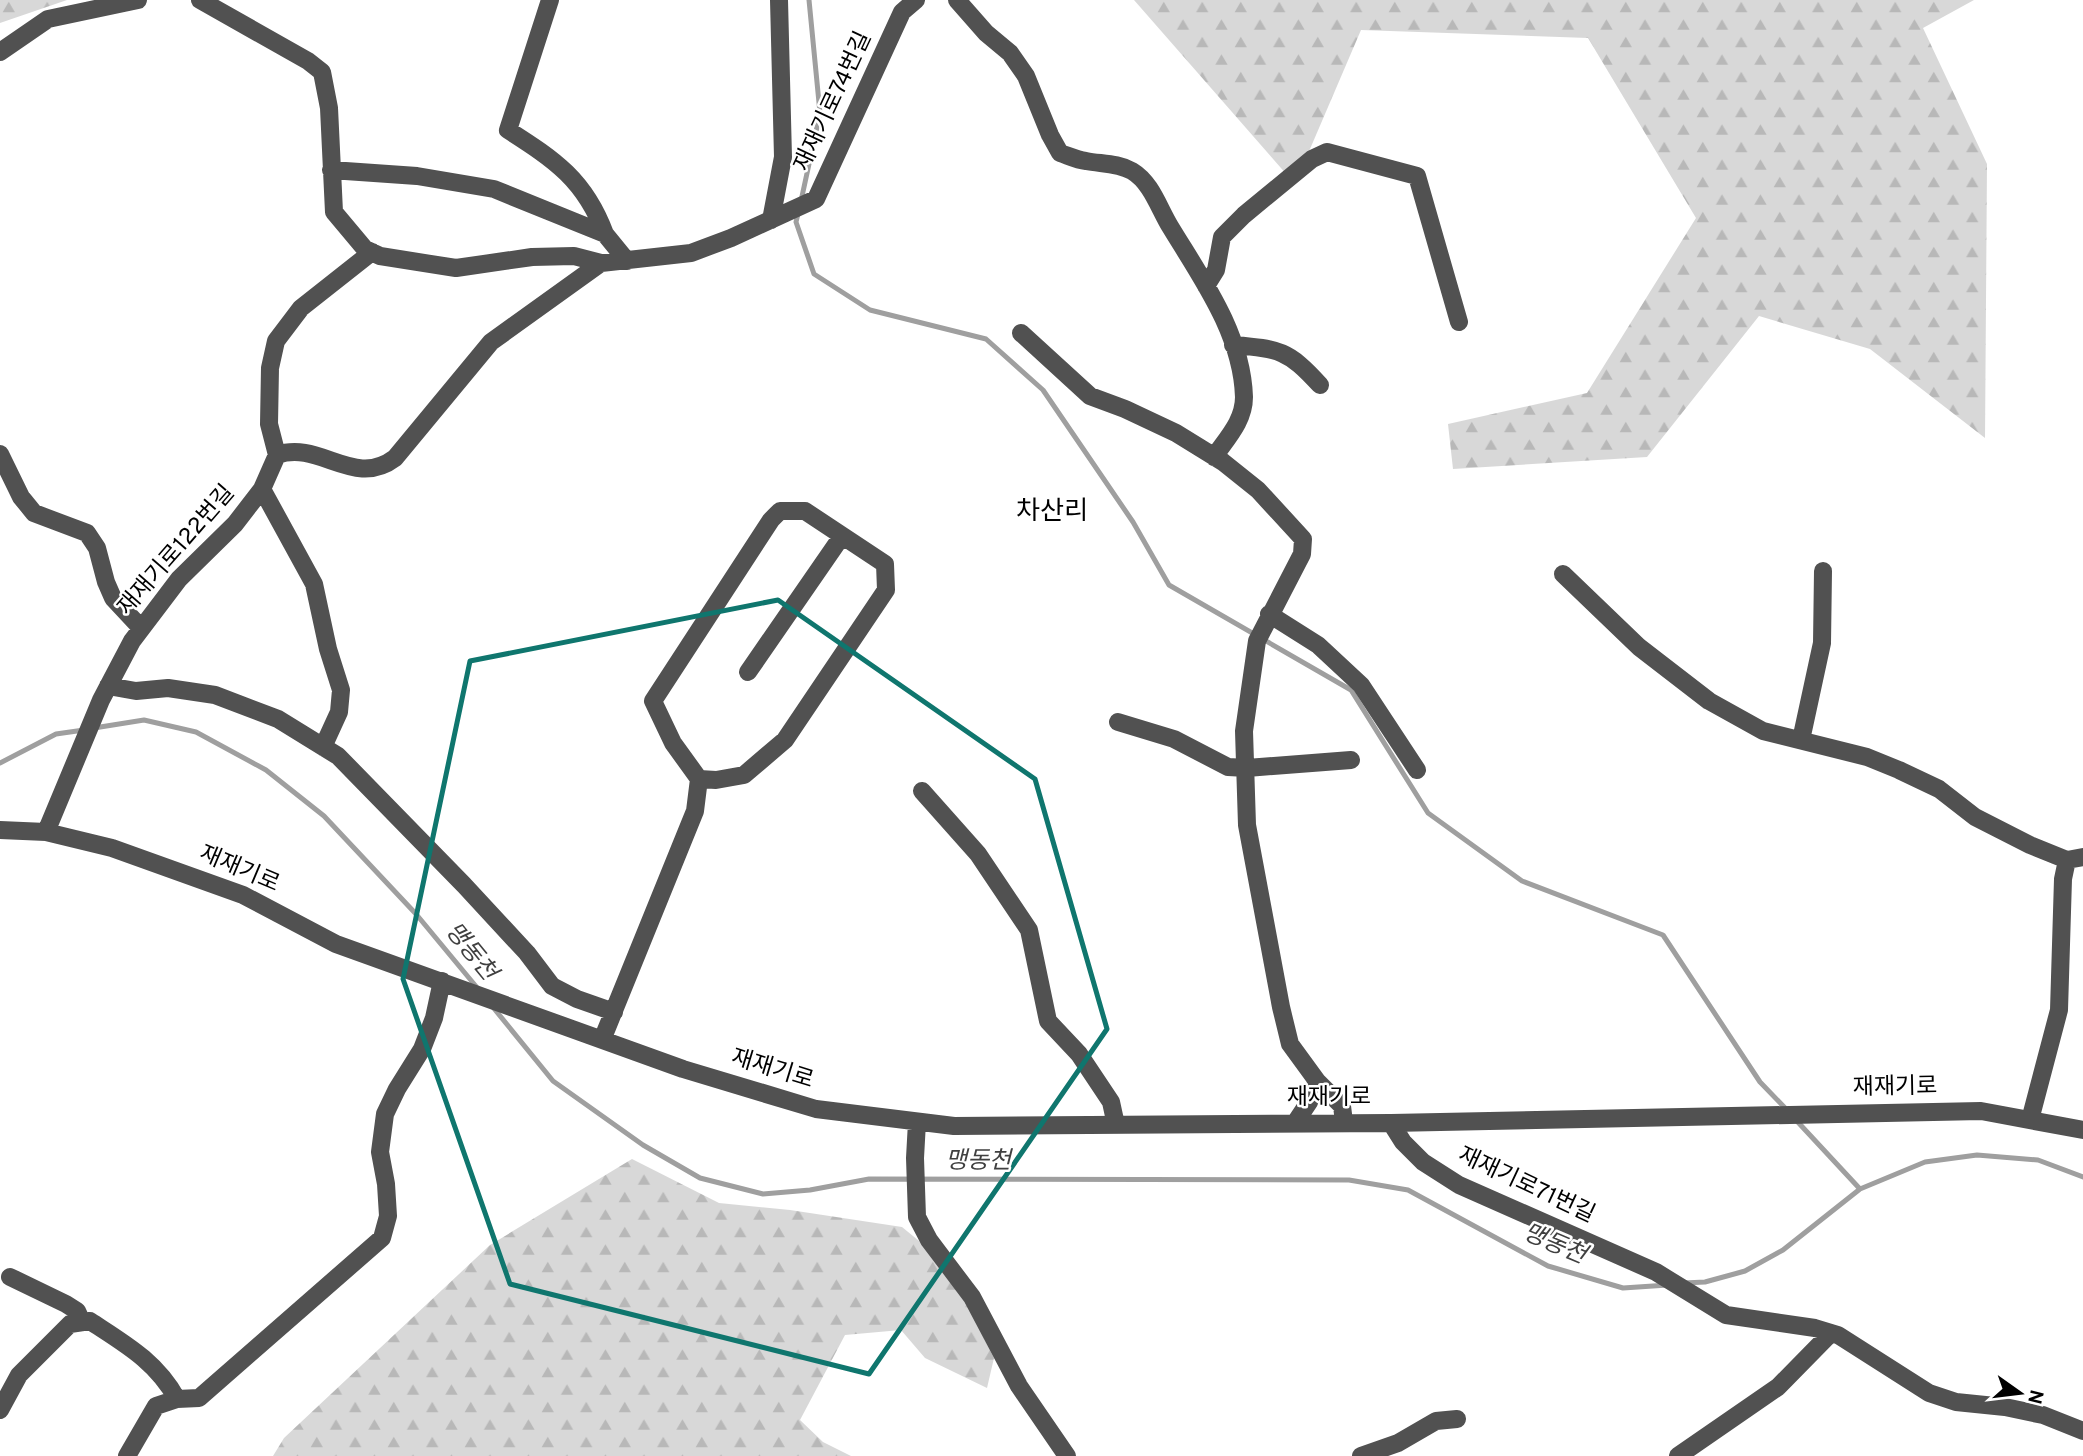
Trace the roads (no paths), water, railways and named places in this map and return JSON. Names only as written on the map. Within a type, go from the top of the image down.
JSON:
[{"type":"street","points":[[0,52],[48,19],[138,0]]},
{"type":"street","points":[[200,0],[308,61],[322,72],[329,108],[334,212],[365,249],[372,252],[301,308],[276,341],[270,368],[269,424],[276,455],[290,450],[355,468],[371,470],[383,467],[395,458],[491,342],[601,263]]},
{"type":"street","points":[[550,0],[508,131],[551,157],[588,196],[605,234],[627,261]]},
{"type":"street","points":[[771,220],[783,157],[779,0]]},
{"type":"street","name":"재재기로74번길","points":[[372,252],[380,256],[456,268],[532,257],[574,256],[601,263],[627,261],[691,253],[731,239],[788,213],[816,199],[902,12],[916,0]]},
{"type":"street","points":[[957,0],[986,33],[1010,53],[1026,76],[1060,153],[1083,161],[1114,164],[1131,170],[1145,181],[1206,286],[1227,325],[1240,366],[1244,398],[1240,420],[1214,457]]},
{"type":"street","points":[[1206,286],[1216,270],[1222,237],[1244,215],[1312,159],[1326,152],[1417,176],[1459,322]]},
{"type":"street","points":[[331,170],[417,176],[494,189],[605,234]]},
{"type":"street","points":[[1021,333],[1090,396],[1176,433],[1214,457],[1258,490],[1303,539],[1302,554],[1263,627],[1244,731],[1247,825],[1280,1007],[1290,1044],[1317,1081],[1342,1106],[1344,1122]]},
{"type":"street","points":[[1233,345],[1273,348],[1299,362],[1320,385]]},
{"type":"street","points":[[0,454],[21,497],[34,513],[87,533],[97,548],[113,598],[141,628]]},
{"type":"street","name":"재재기로122번길","points":[[46,832],[104,693],[141,628],[179,579],[235,524],[262,489],[276,455]]},
{"type":"street","points":[[262,489],[314,584],[328,649],[341,690],[339,712],[323,747]]},
{"type":"street","points":[[594,1037],[614,1012],[695,811],[699,779],[673,743],[653,701],[771,520],[780,511],[805,511],[886,564],[886,590],[785,740],[744,775],[716,780],[699,779]]},
{"type":"street","points":[[748,672],[842,536]]},
{"type":"street","points":[[1801,740],[1822,643],[1823,571]]},
{"type":"street","points":[[1563,574],[1640,647],[1709,701],[1763,731],[1867,757],[1899,770],[1939,789],[1975,817],[2030,845],[2075,858],[2063,879],[2059,1010],[2030,1120]]},
{"type":"street","points":[[1263,627],[1318,645],[1360,685],[1417,770]]},
{"type":"street","points":[[104,693],[168,688],[215,695],[278,719],[338,756],[464,885],[527,953],[552,986],[577,999],[614,1012]]},
{"type":"street","points":[[1118,722],[1174,739],[1228,767],[1351,760]]},
{"type":"street","points":[[922,791],[978,854],[1029,930],[1048,1021],[1079,1054],[1111,1101],[1116,1125]]},
{"type":"street","name":"재재기로","points":[[0,830],[46,832],[112,848],[243,895],[336,944],[683,1069],[816,1109],[954,1126],[1391,1123],[1981,1111],[2083,1130]]},
{"type":"street","points":[[127,1456],[156,1406],[177,1399],[199,1398],[382,1238],[388,1216],[380,1152],[385,1114],[422,1049],[446,983]]},
{"type":"street","points":[[1295,1123],[1309,1102],[1317,1081]]},
{"type":"street","points":[[917,1122],[917,1217],[929,1240],[972,1297],[1019,1386],[1067,1456]]},
{"type":"street","name":"재재기로71번길","points":[[1391,1123],[1403,1142],[1423,1162],[1459,1185],[1656,1272],[1726,1315],[1815,1328],[1831,1333]]},
{"type":"street","points":[[10,1277],[66,1304],[76,1311],[82,1322]]},
{"type":"street","points":[[0,1410],[19,1375],[71,1324],[90,1321],[131,1348],[165,1377],[177,1399]]},
{"type":"street","points":[[1678,1456],[1777,1387],[1831,1333],[1929,1393],[1956,1402],[2005,1407],[2043,1415],[2083,1431]]},
{"type":"street","points":[[1361,1456],[1398,1443],[1436,1421],[1457,1419]]},
{"type":"waterway","points":[[801,201],[820,113],[809,0]]},
{"type":"waterway","points":[[799,210],[796,222],[814,274],[870,310],[986,339],[1043,390],[1133,522],[1169,585],[1351,690],[1428,813],[1522,881],[1663,935],[1760,1082],[1786,1109]]},
{"type":"waterway","name":"맹동천","points":[[94,728],[144,720],[196,732],[266,770],[324,816],[416,914],[479,990]]},
{"type":"waterway","name":"맹동천","points":[[0,763],[56,734],[84,730]]},
{"type":"waterway","name":"맹동천","points":[[492,1006],[553,1081],[643,1145],[700,1178],[763,1194],[810,1190],[869,1179],[1349,1180],[1408,1190],[1548,1266],[1623,1288],[1668,1285]]},
{"type":"waterway","points":[[1795,1119],[1860,1189]]},
{"type":"waterway","name":"맹동천","points":[[1684,1283],[1705,1282],[1745,1271],[1783,1250],[1860,1189],[1925,1162],[1977,1155],[2038,1160],[2083,1177]]},
{"type":"district","name":"차산리","points":[[1052,512]]}]
